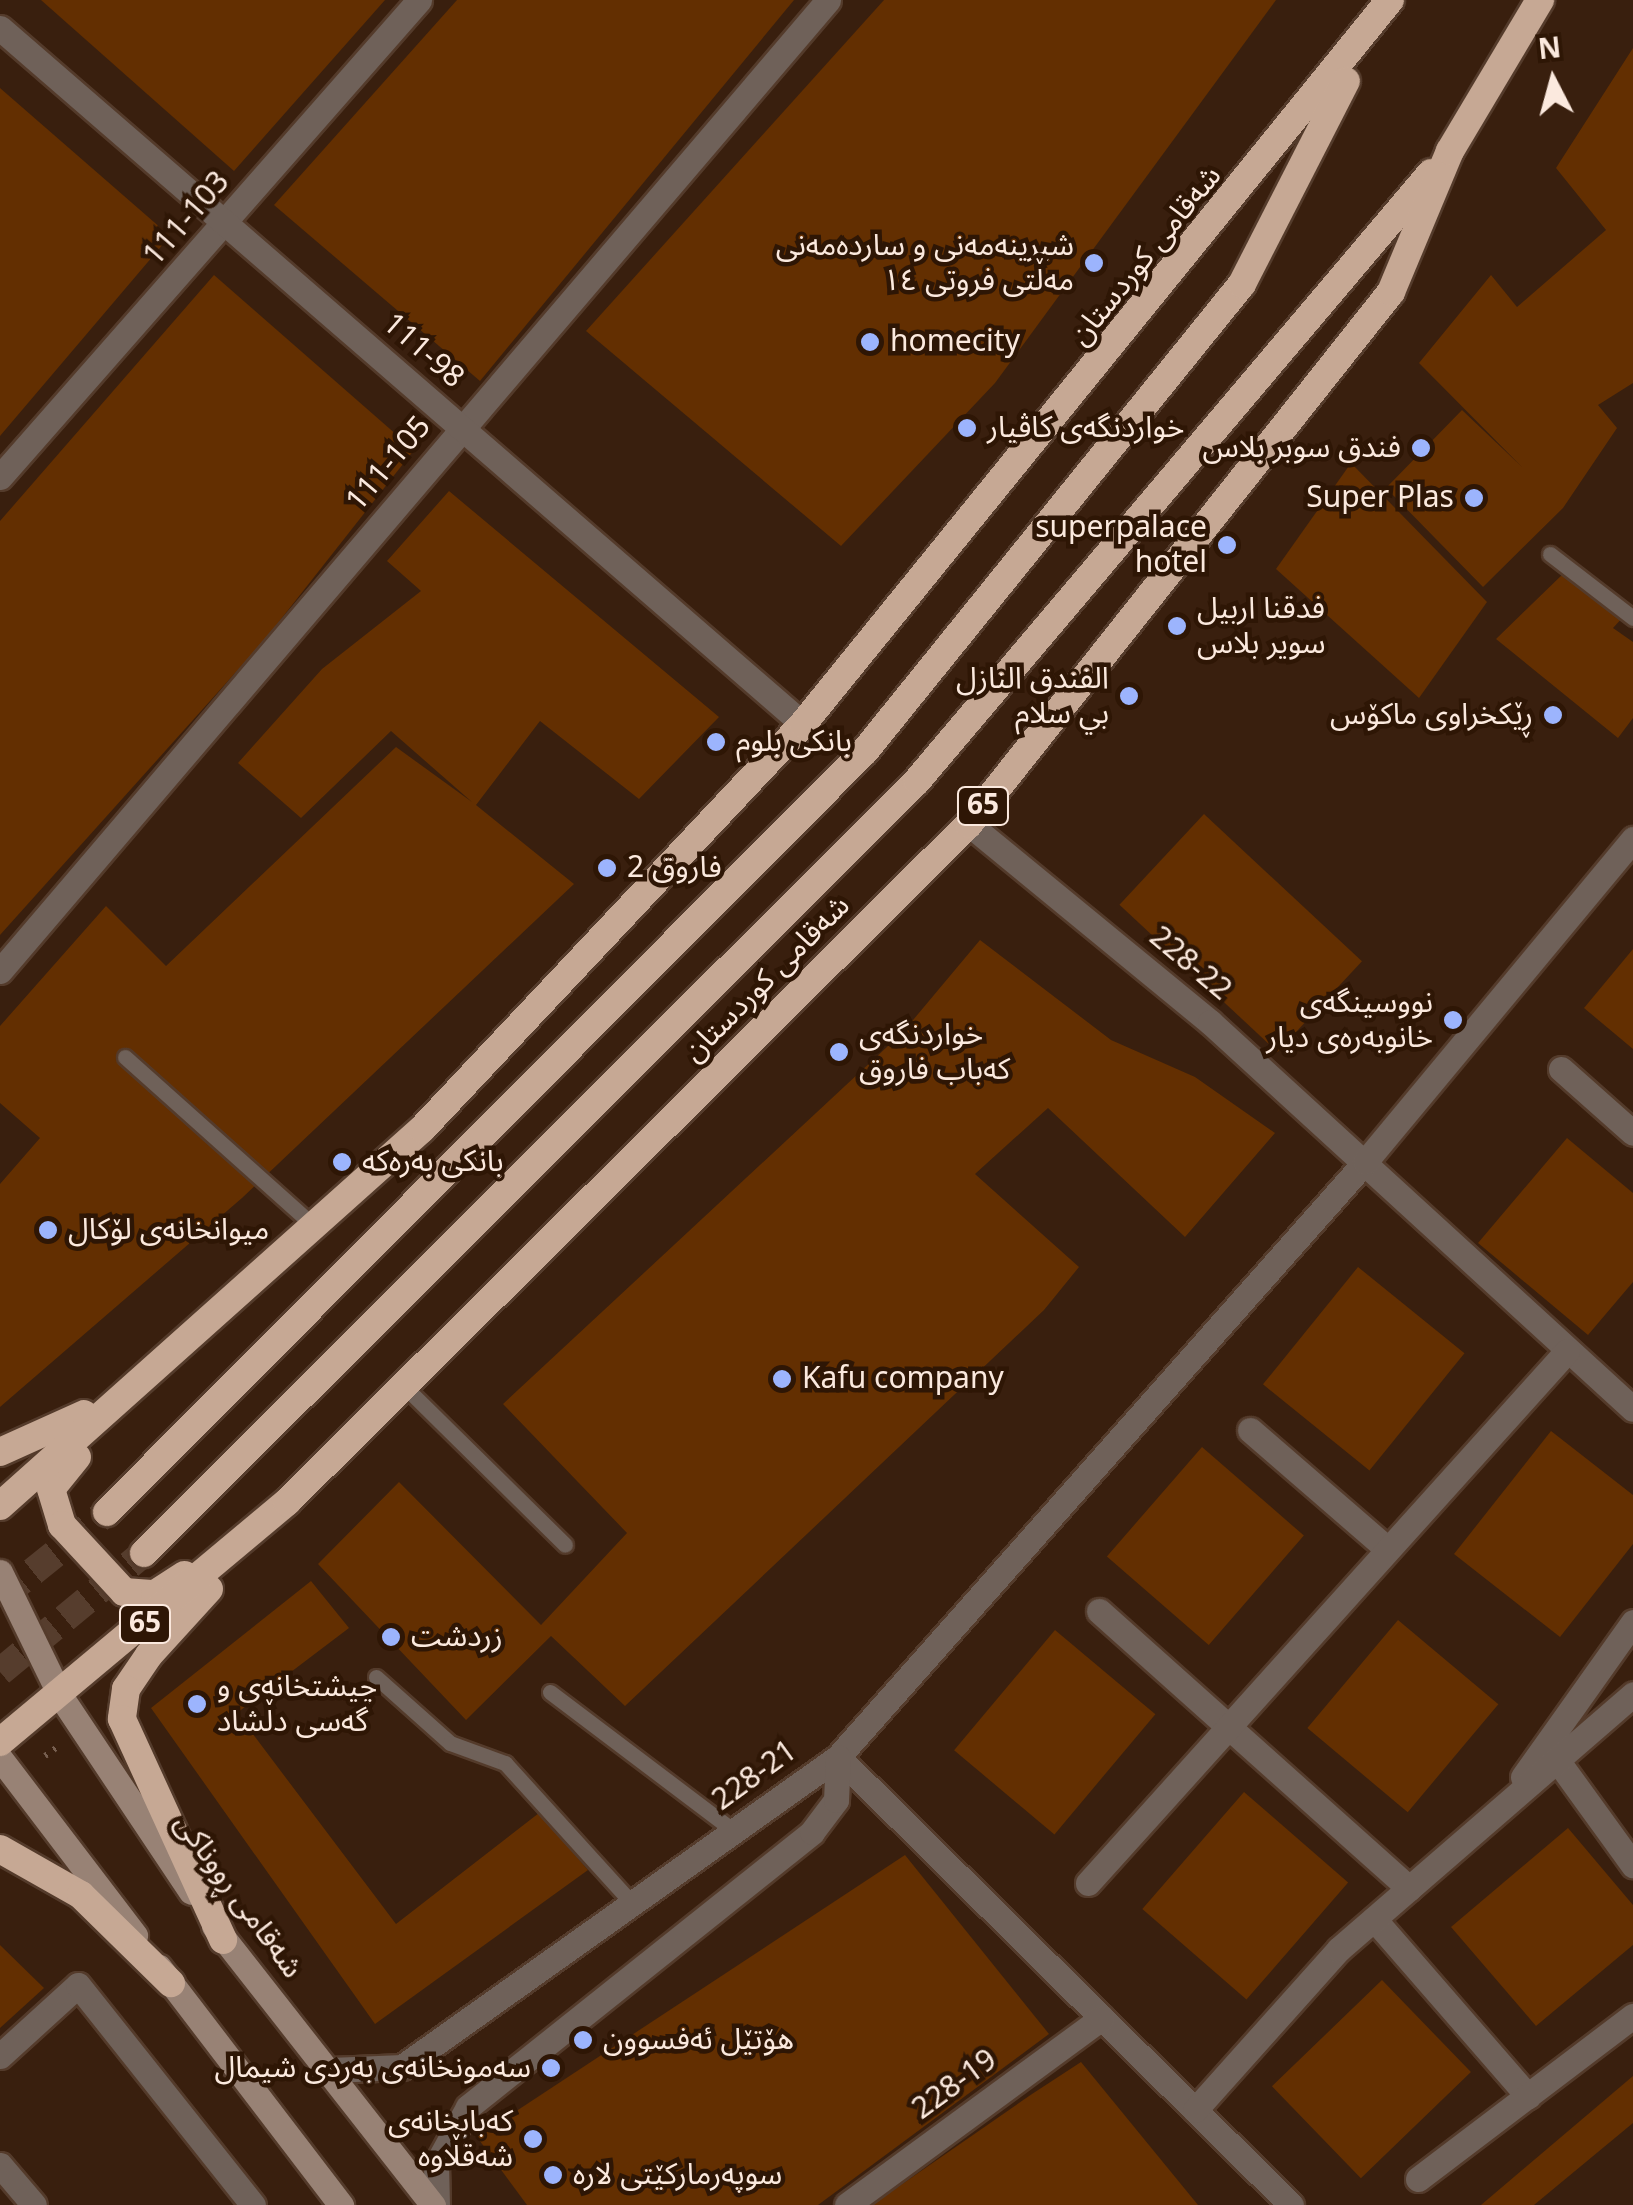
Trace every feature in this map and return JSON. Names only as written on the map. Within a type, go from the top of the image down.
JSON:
[{"type":"highway","name":"شەقامی کوردستان","points":[[107,1512],[866,752],[1242,284],[1390,0]]},
{"type":"highway","name":"شەقامی کوردستان","points":[[0,1742],[61,1697],[287,1502],[969,824],[1392,292],[1450,151],[1540,0]]},
{"type":"highway","name":"شەقامی کوردستان","points":[[0,1506],[422,1129],[803,724],[1374,26]]},
{"type":"highway","name":"شەقامی کوردستان","points":[[144,1553],[917,781],[1450,151]]},
{"type":"highway","points":[[221,1307],[60,1474],[52,1505],[121,1590],[140,1594],[160,1591],[287,1502]]},
{"type":"highway","points":[[0,1452],[129,1388]]},
{"type":"highway","points":[[224,1940],[194,1861],[129,1741],[122,1704],[149,1655],[287,1502]]},
{"type":"highway","points":[[0,1849],[80,1895],[171,1984]]},
{"type":"main road","name":"شەقامی ڕووناکی","points":[[0,1572],[20,1606],[61,1697],[224,1940],[332,2070],[434,2205]]},
{"type":"main road","points":[[0,1758],[342,2205]]},
{"type":"street","name":"111-103","points":[[0,478],[419,0]]},
{"type":"street","name":"111-105","points":[[0,971],[828,0]]},
{"type":"street","name":"111-98","points":[[0,28],[803,724]]},
{"type":"street","name":"228-22","points":[[969,824],[1365,1162],[1633,1409]]},
{"type":"street","points":[[1282,2202],[1196,2110],[838,1757],[1365,1162],[1633,840]]},
{"type":"street","points":[[1561,1069],[1633,1133]]},
{"type":"street","points":[[1088,1883],[1567,1351]]},
{"type":"street","points":[[1250,1430],[1386,1548]]},
{"type":"street","points":[[1099,1610],[1232,1722],[1409,1888]]},
{"type":"street","points":[[1503,1807],[1633,1622]]},
{"type":"street","points":[[1196,2110],[1374,1918],[1633,1694]]},
{"type":"street","name":"228-21","points":[[332,2070],[402,2066],[838,1757]]},
{"type":"street","name":"228-21","points":[[434,2205],[436,2166],[468,2107],[812,1832],[836,1800],[838,1757]]},
{"type":"street","points":[[1556,1760],[1633,1865]]},
{"type":"street","points":[[1374,1918],[1528,2096]]},
{"type":"street","points":[[0,2056],[78,1985],[253,2205]]},
{"type":"street","points":[[1418,2179],[1633,2016]]},
{"type":"street","name":"228-19","points":[[847,2205],[1102,2018]]},
{"type":"street","points":[[0,2165],[34,2205]]},
{"type":"lane","points":[[1550,554],[1633,618]]},
{"type":"lane","points":[[125,1058],[314,1226]]},
{"type":"lane","points":[[404,1386],[565,1544]]},
{"type":"lane","points":[[376,1677],[450,1743],[505,1763],[632,1903]]},
{"type":"lane","points":[[550,1692],[734,1832]]},
{"type":"building","points":[[41,0],[385,0],[234,171]]},
{"type":"building","points":[[457,0],[794,0],[480,381],[274,205]]},
{"type":"building","points":[[884,0],[1276,0],[995,383],[841,546],[586,331]]},
{"type":"building","points":[[1633,48],[1633,383],[1598,405],[1617,428],[1563,508],[1483,587],[1386,488],[1462,410],[1522,467],[1419,363],[1491,275],[1517,307],[1606,230],[1556,168]]},
{"type":"building","points":[[0,88],[170,236],[0,436]]},
{"type":"building","points":[[214,275],[414,450],[263,642],[0,935],[0,521]]},
{"type":"building","points":[[1351,463],[1487,602],[1419,698],[1276,569]]},
{"type":"building","points":[[449,491],[719,717],[639,799],[540,721],[476,805],[574,884],[242,1198],[0,1407],[0,1184],[40,1138],[0,1103],[0,1026],[106,906],[166,966],[396,747],[472,802],[391,731],[301,818],[238,763],[322,669],[421,591],[387,561]]},
{"type":"building","points":[[1566,571],[1624,616],[1613,628],[1633,642],[1633,718],[1618,738],[1496,639]]},
{"type":"building","points":[[1204,814],[1362,961],[1277,1052],[1119,905]]},
{"type":"building","points":[[980,940],[1111,1040],[1195,1077],[1275,1133],[1185,1237],[1048,1108],[975,1174],[1079,1267],[1044,1310],[625,1706],[551,1636],[466,1720],[318,1564],[399,1482],[541,1625],[627,1533],[503,1404],[903,1032]]},
{"type":"building","points":[[1633,949],[1633,1049],[1584,1008]]},
{"type":"building","points":[[1567,1138],[1633,1193],[1633,1282],[1588,1335],[1478,1243]]},
{"type":"building","points":[[1358,1267],[1464,1353],[1369,1471],[1263,1384]]},
{"type":"building","points":[[1551,1431],[1633,1495],[1633,1544],[1560,1637],[1454,1554]]},
{"type":"building","points":[[1202,1447],[1304,1536],[1209,1645],[1107,1556]]},
{"type":"building","points":[[311,1581],[349,1628],[237,1713],[396,1924],[539,1813],[588,1870],[375,2024],[151,1708]]},
{"type":"building","points":[[1398,1620],[1498,1704],[1408,1812],[1307,1728]]},
{"type":"building","points":[[1055,1630],[1155,1714],[1054,1834],[954,1750]]},
{"type":"building","points":[[1244,1792],[1348,1883],[1246,2000],[1142,1909]]},
{"type":"building","points":[[1568,1828],[1633,1905],[1633,1945],[1536,2026],[1451,1927]]},
{"type":"building","points":[[905,1855],[1049,2034],[818,2205],[527,2205],[477,2137]]},
{"type":"building","points":[[0,1945],[44,1988],[0,2028]]},
{"type":"building","points":[[1382,1980],[1471,2072],[1361,2178],[1272,2086]]},
{"type":"building","points":[[1081,2062],[1198,2205],[872,2205],[1032,2094]]},
{"type":"building","points":[[1633,2076],[1633,2123],[1534,2205],[1481,2205]]},
{"type":"tunnel","points":[[0,1598],[107,1512]]},
{"type":"tunnel","points":[[0,1672],[144,1553]]},
{"type":"place","name":"شیرینەمەنی و ساردەمەنی مەڵتی فروتی ١٤","points":[[1094,263]]},
{"type":"place","name":"homecity","points":[[870,342]]},
{"type":"place","name":"خواردنگەی کاڤیار","points":[[967,428]]},
{"type":"place","name":"فندق سوبر بلاس","points":[[1421,448]]},
{"type":"place","name":"Super Plas","points":[[1474,498]]},
{"type":"place","name":"superpalace hotel","points":[[1227,545]]},
{"type":"place","name":"فدقنا اربيل سوير بلاس","points":[[1177,626]]},
{"type":"place","name":"الفندق النازل بي سلام","points":[[1129,696]]},
{"type":"place","name":"ڕێکخراوی ماکۆس","points":[[1553,715]]},
{"type":"place","name":"بانکی بلوم","points":[[716,742]]},
{"type":"place","name":"فاروق 2","points":[[607,868]]},
{"type":"place","name":"نووسینگەی خانوبەرەی دیار","points":[[1453,1020]]},
{"type":"place","name":"خواردنگەی کەباب فاروق","points":[[839,1052]]},
{"type":"place","name":"بانکی بەرەکە","points":[[342,1162]]},
{"type":"place","name":"میوانخانەی لۆکال","points":[[48,1230]]},
{"type":"place","name":"Kafu company","points":[[782,1379]]},
{"type":"place","name":"زردشت","points":[[391,1637]]},
{"type":"place","name":"چیشتخانەی و گەسی دڵشاد","points":[[197,1704]]},
{"type":"place","name":"هۆتێل ئەفسوون","points":[[583,2040]]},
{"type":"place","name":"سەمونخانەی بەردی شیمال","points":[[551,2068]]},
{"type":"place","name":"کەبابخانەی شەقڵاوە","points":[[533,2139]]},
{"type":"place","name":"سوپەرمارکێتی لارە","points":[[553,2175]]}]
